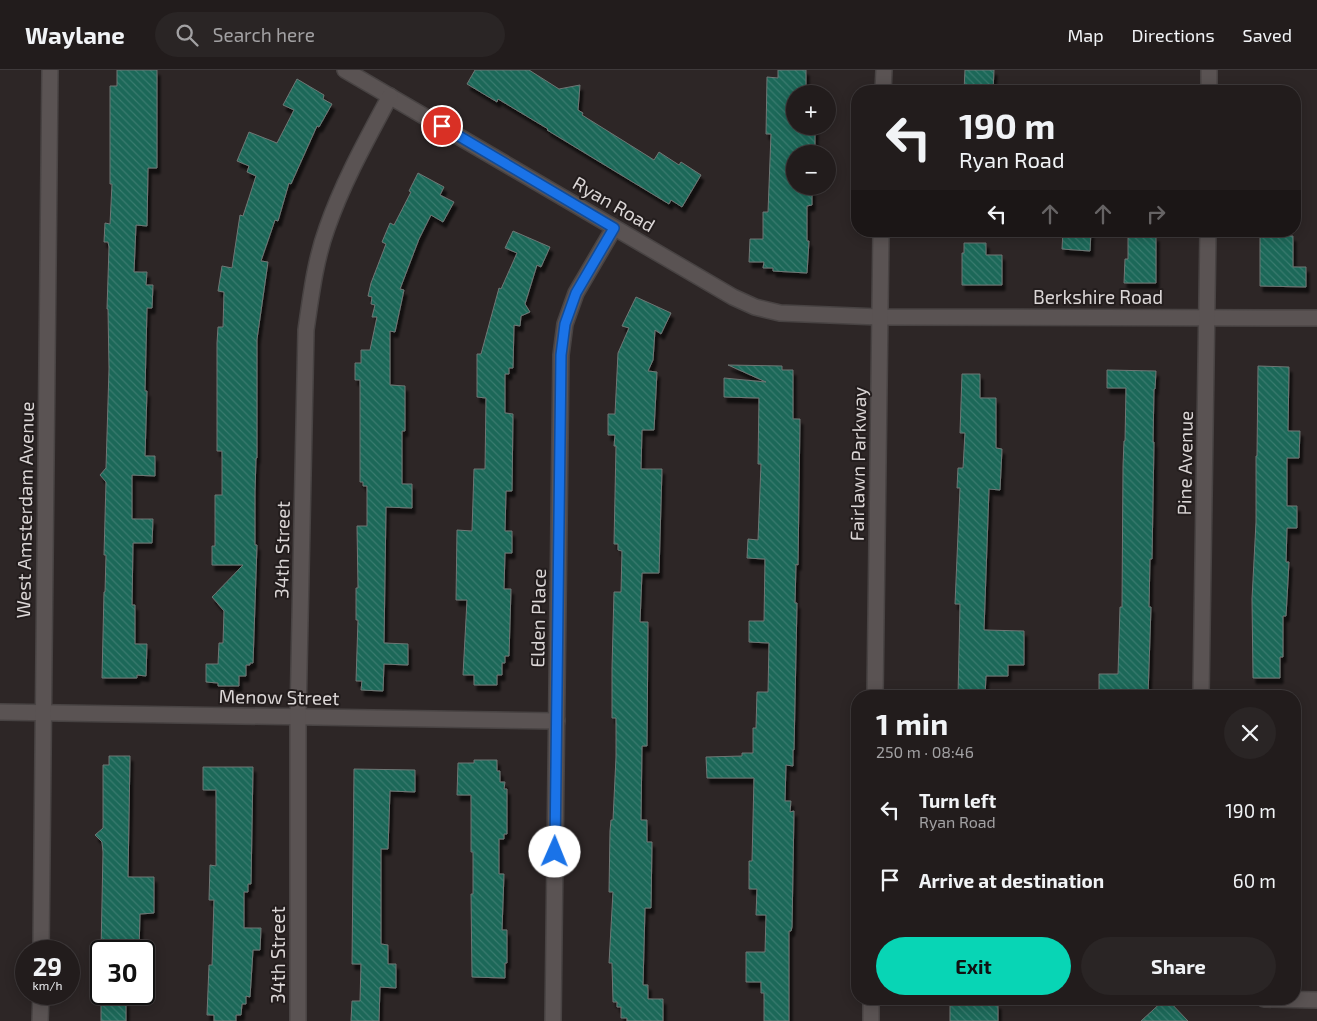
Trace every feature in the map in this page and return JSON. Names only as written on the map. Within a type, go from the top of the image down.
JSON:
[{"type":"street","name":"West Amsterdam Avenue","points":[[41,940],[50,70]]},
{"type":"street","name":"Ryan Road","points":[[345,70],[732,297],[755,307],[780,313],[879,317]]},
{"type":"street","points":[[883,85],[884,70]]},
{"type":"street","points":[[1209,70],[1209,85]]},
{"type":"street","name":"34th Street","points":[[298,1021],[298,717],[306,330],[313,280],[326,230],[342,189],[390,96]]},
{"type":"street","name":"Elden Place","points":[[553,1021],[561,355],[565,324],[576,293],[614,228]]},
{"type":"street","name":"Fairlawn Parkway","points":[[875,690],[881,237]]},
{"type":"street","name":"Pine Avenue","points":[[1201,690],[1208,237]]},
{"type":"street","name":"Berkshire Road","points":[[879,317],[1317,318]]},
{"type":"street","name":"Menow Street","points":[[0,712],[557,721]]},
{"type":"street","points":[[1301,1000],[1317,1000]]},
{"type":"street","points":[[40,1021],[41,1005]]},
{"type":"street","points":[[871,1005],[871,1021]]},
{"type":"building","points":[[117,70],[157,70],[157,168],[148,168],[147,226],[136,225],[134,272],[147,272],[146,285],[153,285],[152,308],[147,308],[145,456],[155,456],[155,476],[132,475],[132,519],[153,519],[152,543],[133,543],[132,605],[135,605],[135,644],[147,644],[146,676],[137,675],[137,678],[102,678],[106,482],[100,475],[106,468],[109,369],[107,309],[109,247],[108,242],[104,242],[105,223],[110,224],[112,184],[110,184],[110,86],[117,86]]},
{"type":"building","points":[[475,70],[529,70],[559,89],[580,85],[578,110],[583,113],[582,115],[654,160],[659,152],[679,165],[681,162],[701,175],[682,207],[671,200],[669,204],[498,99],[497,102],[467,84]]},
{"type":"building","points":[[778,70],[806,70],[806,85],[786,85],[786,135],[815,135],[815,145],[786,145],[786,195],[812,195],[812,205],[807,206],[807,241],[809,241],[807,273],[773,271],[773,268],[763,268],[764,262],[749,262],[750,239],[763,239],[763,212],[768,212],[771,134],[766,134],[767,77],[778,78]]},
{"type":"building","points":[[965,70],[994,70],[993,85],[964,85]]},
{"type":"building","points":[[297,79],[324,95],[323,99],[332,104],[319,127],[317,126],[291,184],[289,183],[278,221],[275,220],[261,261],[268,262],[257,339],[255,545],[257,545],[253,663],[246,665],[246,676],[239,676],[239,686],[218,686],[218,683],[206,682],[206,664],[218,664],[219,643],[223,643],[224,611],[212,597],[243,565],[212,565],[212,546],[215,546],[215,495],[222,495],[222,451],[217,451],[217,343],[218,327],[223,327],[224,292],[218,291],[222,266],[232,268],[240,215],[243,216],[256,176],[247,172],[249,166],[237,161],[249,132],[277,143],[294,110],[283,105]]},
{"type":"building","points":[[418,173],[444,187],[440,195],[454,202],[443,222],[431,215],[419,239],[400,289],[404,290],[395,332],[390,331],[390,385],[405,386],[405,431],[402,431],[402,484],[412,484],[412,508],[386,507],[384,643],[408,644],[408,665],[384,664],[383,691],[361,690],[362,681],[356,681],[358,620],[356,620],[356,588],[358,588],[357,526],[367,526],[367,486],[363,486],[363,482],[360,482],[360,380],[355,380],[355,363],[361,363],[361,350],[370,350],[377,317],[372,317],[375,305],[371,304],[372,297],[368,296],[386,244],[382,242],[390,223],[394,225],[411,192],[409,191]]},
{"type":"building","points":[[513,231],[550,247],[541,267],[537,265],[525,304],[530,312],[521,316],[520,326],[514,325],[513,368],[509,368],[509,374],[505,374],[505,413],[513,414],[512,491],[506,491],[505,531],[512,531],[512,553],[505,553],[504,589],[511,589],[509,656],[505,656],[505,663],[502,663],[502,675],[497,675],[497,685],[474,685],[474,675],[463,675],[467,600],[456,600],[457,530],[472,531],[474,469],[485,469],[486,398],[477,397],[477,354],[481,354],[499,288],[501,289],[517,253],[505,248]]},
{"type":"building","points":[[1063,237],[1091,237],[1090,251],[1062,249]]},
{"type":"building","points":[[1128,237],[1156,237],[1156,283],[1124,283],[1125,259],[1128,259]]},
{"type":"building","points":[[1260,237],[1293,237],[1293,267],[1306,267],[1306,287],[1260,286]]},
{"type":"building","points":[[964,243],[986,243],[986,255],[1002,255],[1002,285],[962,285],[962,253],[964,253]]},
{"type":"building","points":[[636,297],[671,313],[661,334],[655,330],[653,360],[648,371],[657,372],[654,430],[642,430],[641,469],[662,469],[659,573],[642,573],[640,622],[648,622],[647,746],[642,746],[641,820],[647,820],[647,842],[652,842],[651,908],[645,908],[643,985],[648,985],[648,999],[663,999],[663,1021],[627,1021],[627,1018],[621,1018],[621,1007],[617,1007],[617,1002],[613,1002],[612,963],[609,963],[613,892],[609,892],[610,831],[611,820],[613,820],[616,757],[616,718],[612,718],[614,592],[621,592],[622,551],[618,550],[618,544],[614,544],[616,446],[614,446],[615,435],[608,435],[608,414],[615,414],[618,353],[629,328],[622,326]]},
{"type":"building","points":[[728,365],[782,366],[782,370],[793,370],[793,419],[800,419],[798,565],[796,564],[795,603],[797,603],[794,750],[793,766],[786,765],[785,801],[791,801],[790,812],[794,811],[792,927],[791,931],[789,931],[789,1021],[764,1021],[764,993],[761,993],[761,982],[746,982],[746,952],[765,952],[766,915],[756,915],[757,889],[749,889],[749,861],[752,861],[754,778],[707,778],[706,757],[742,756],[742,753],[753,753],[753,728],[756,728],[757,692],[768,692],[769,643],[749,642],[749,621],[764,621],[765,559],[747,558],[748,539],[758,540],[761,464],[758,464],[759,398],[724,397],[724,378],[766,382]]},
{"type":"building","points":[[1258,366],[1289,367],[1288,431],[1300,431],[1299,458],[1287,458],[1287,506],[1297,506],[1297,528],[1287,528],[1286,562],[1289,562],[1286,616],[1283,616],[1283,657],[1280,657],[1280,678],[1253,678],[1252,599],[1256,522]]},
{"type":"building","points":[[1107,370],[1156,371],[1154,389],[1148,690],[1099,690],[1099,674],[1118,674],[1120,607],[1122,607],[1123,466],[1126,388],[1107,388]]},
{"type":"building","points":[[962,374],[980,374],[980,398],[996,398],[996,448],[1002,449],[1000,490],[989,489],[984,630],[1024,631],[1024,665],[1008,665],[1008,676],[986,676],[985,690],[958,690],[960,604],[955,604],[960,488],[957,488],[958,468],[963,468],[965,433],[960,433]]},
{"type":"building","points":[[109,756],[130,756],[128,877],[154,877],[154,913],[140,914],[139,940],[101,940],[103,852],[102,842],[95,835],[103,828],[103,765],[109,765]]},
{"type":"building","points":[[474,760],[497,760],[500,782],[505,782],[504,789],[507,789],[507,834],[504,834],[504,839],[499,839],[499,874],[504,874],[502,930],[507,930],[505,978],[472,977],[471,894],[473,894],[473,852],[471,852],[471,795],[457,795],[458,763],[474,763]]},
{"type":"building","points":[[203,767],[253,767],[251,884],[248,884],[248,892],[244,892],[244,928],[261,928],[260,950],[253,950],[250,997],[246,996],[246,1004],[242,1004],[241,1015],[236,1015],[236,1021],[214,1021],[214,1015],[207,1015],[209,965],[212,965],[214,900],[209,900],[210,865],[216,866],[216,790],[203,790]]},
{"type":"building","points":[[354,769],[415,770],[415,792],[390,791],[388,849],[381,849],[381,944],[388,945],[388,964],[396,964],[396,988],[380,987],[379,1021],[351,1021],[352,1001],[360,1001],[361,964],[352,964]]},
{"type":"building","points":[[101,1005],[126,1005],[126,1021],[101,1021]]},
{"type":"building","points":[[950,1005],[998,1005],[998,1021],[950,1021]]},
{"type":"building","points":[[1158,1005],[1173,1005],[1188,1021],[1141,1021]]},
{"type":"route","points":[[442,126],[614,228],[576,293],[565,324],[561,355],[555,852]]}]
